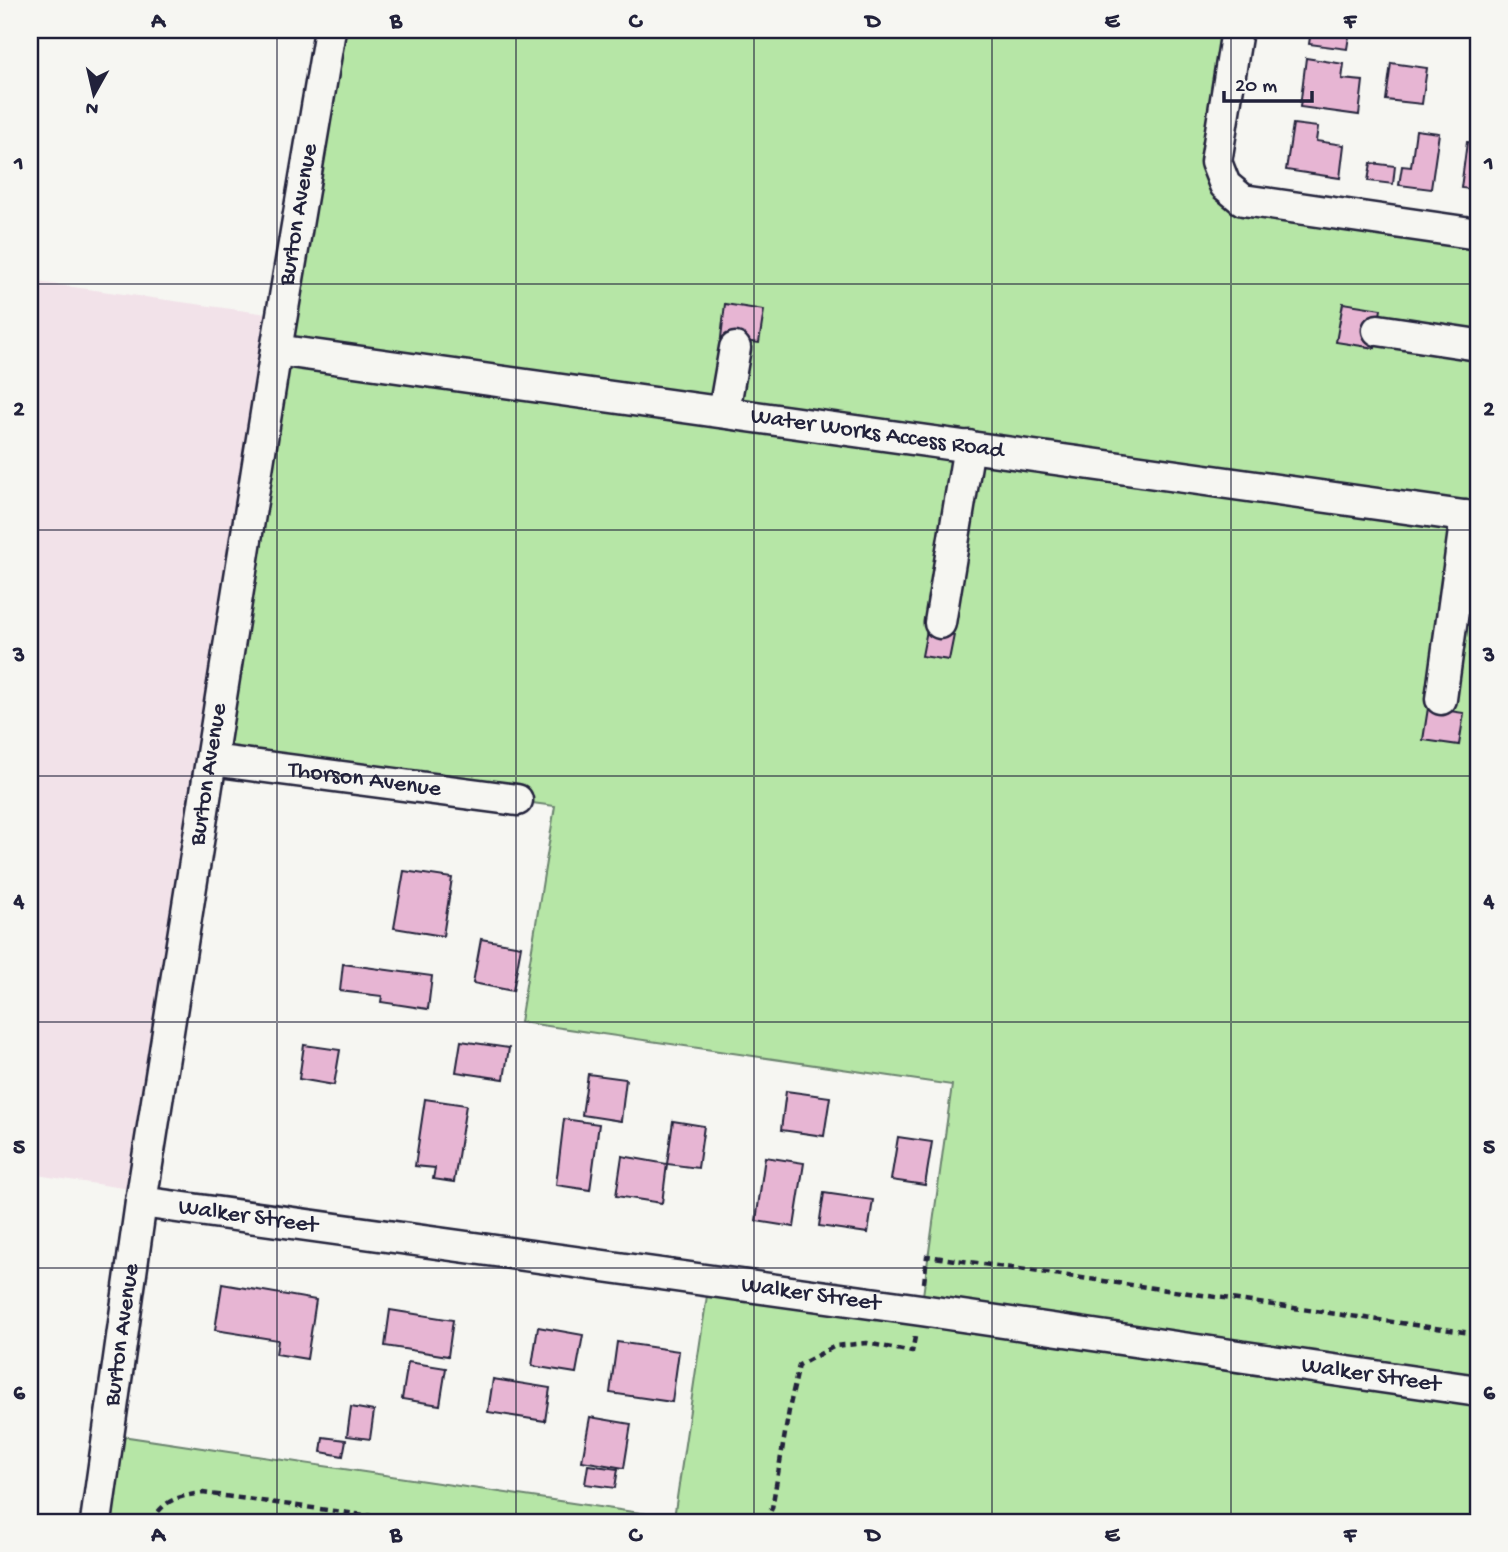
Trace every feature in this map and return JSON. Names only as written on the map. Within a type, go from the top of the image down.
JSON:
[{"type":"street","name":"Burton Avenue","points":[[96,1522],[141,1202],[276,350],[330,30]]},
{"type":"street","points":[[1237,30],[1216,162],[1225,184],[1243,200],[1478,234]]},
{"type":"street","points":[[1378,330],[1478,345]]},
{"type":"street","points":[[724,411],[735,348]]},
{"type":"street","name":"Water Works Access Road","points":[[276,350],[1472,517]]},
{"type":"street","points":[[940,623],[969,446]]},
{"type":"street","points":[[1441,699],[1472,517]]},
{"type":"street","name":"Thorson Avenue","points":[[212,761],[517,800]]},
{"type":"street","name":"Walker Street","points":[[141,1202],[1478,1391]]},
{"type":"path","points":[[152,1522],[155,1515],[176,1497],[203,1493],[415,1522]]},
{"type":"shaded area","points":[[30,281],[282,316],[143,1191],[30,1174]]},
{"type":"green space","points":[[330,30],[1237,30],[1225,185],[1478,234],[1478,1522],[96,1522],[108,1434],[674,1518],[709,1282],[921,1310],[952,1085],[520,1022],[555,806],[212,760]]},
{"type":"building","points":[[1311,30],[1350,30],[1347,49],[1309,44]]},
{"type":"building","points":[[1306,58],[1344,64],[1342,79],[1363,81],[1359,115],[1300,107]]},
{"type":"building","points":[[1391,63],[1427,68],[1422,104],[1386,100]]},
{"type":"building","points":[[1293,124],[1318,127],[1316,141],[1344,145],[1340,178],[1286,170]]},
{"type":"building","points":[[1416,130],[1439,133],[1431,189],[1399,185],[1402,166],[1411,167]]},
{"type":"building","points":[[1467,142],[1478,143],[1478,190],[1461,188]]},
{"type":"building","points":[[1371,163],[1395,166],[1393,184],[1368,181]]},
{"type":"building","points":[[1343,303],[1381,309],[1375,348],[1336,342]]},
{"type":"building","points":[[725,304],[764,310],[759,343],[721,338]]},
{"type":"building","points":[[927,630],[954,635],[949,660],[922,656]]},
{"type":"building","points":[[1428,708],[1464,713],[1459,745],[1423,740]]},
{"type":"building","points":[[404,871],[452,878],[443,936],[394,928]]},
{"type":"building","points":[[481,939],[521,946],[513,991],[473,983]]},
{"type":"building","points":[[343,964],[432,976],[428,1009],[381,1002],[382,996],[340,991]]},
{"type":"building","points":[[461,1041],[509,1048],[504,1079],[456,1072]]},
{"type":"building","points":[[304,1045],[340,1050],[334,1085],[299,1079]]},
{"type":"building","points":[[588,1074],[626,1079],[621,1121],[582,1115]]},
{"type":"building","points":[[786,1091],[830,1097],[824,1136],[781,1130]]},
{"type":"building","points":[[425,1099],[466,1105],[454,1182],[433,1179],[435,1168],[415,1166]]},
{"type":"building","points":[[564,1119],[599,1124],[590,1190],[556,1185]]},
{"type":"building","points":[[673,1121],[704,1126],[698,1168],[667,1164]]},
{"type":"building","points":[[898,1137],[932,1142],[925,1185],[891,1180]]},
{"type":"building","points":[[622,1156],[667,1164],[662,1203],[616,1196]]},
{"type":"building","points":[[765,1157],[804,1163],[794,1227],[756,1221]]},
{"type":"building","points":[[824,1193],[873,1200],[868,1233],[819,1226]]},
{"type":"building","points":[[222,1284],[316,1300],[307,1359],[276,1354],[278,1340],[215,1330]]},
{"type":"building","points":[[390,1310],[453,1320],[448,1356],[385,1346]]},
{"type":"building","points":[[538,1327],[583,1335],[576,1373],[532,1366]]},
{"type":"building","points":[[617,1342],[679,1351],[672,1402],[610,1393]]},
{"type":"building","points":[[408,1362],[446,1368],[440,1405],[402,1399]]},
{"type":"building","points":[[493,1379],[550,1388],[545,1421],[488,1412]]},
{"type":"building","points":[[351,1407],[374,1411],[370,1439],[347,1436]]},
{"type":"building","points":[[590,1417],[631,1424],[624,1468],[582,1461]]},
{"type":"building","points":[[323,1437],[346,1440],[343,1456],[321,1452]]},
{"type":"building","points":[[588,1465],[618,1469],[615,1488],[585,1484]]}]
